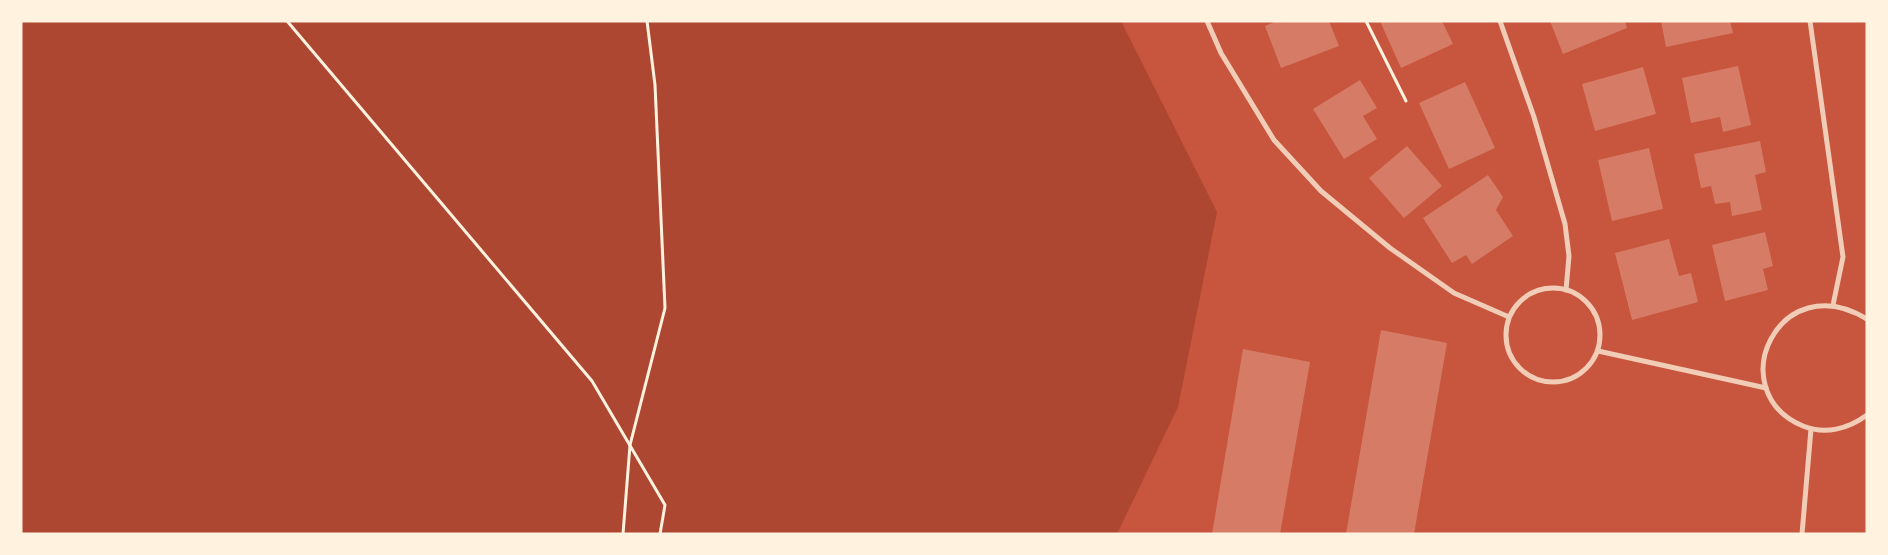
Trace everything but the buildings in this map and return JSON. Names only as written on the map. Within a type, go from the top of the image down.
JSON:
[{"type":"street","points":[[1207,21],[1221,53],[1274,140],[1321,191],[1390,248],[1454,293],[1510,317]]},
{"type":"street","points":[[1500,21],[1534,118],[1565,224],[1569,256],[1566,290]]},
{"type":"street","points":[[1810,21],[1843,257],[1833,305]]},
{"type":"street","points":[[1552,288],[1566,290],[1580,296],[1595,314],[1601,336],[1598,351],[1591,364],[1579,375],[1566,381],[1550,383],[1536,380],[1523,372],[1513,361],[1507,347],[1506,332],[1510,317],[1527,296],[1552,288]]},
{"type":"street","points":[[1867,319],[1852,310],[1833,305],[1812,306],[1792,314],[1776,328],[1766,347],[1762,368],[1766,388],[1776,407],[1791,421],[1811,429],[1832,431],[1853,425],[1867,415]]},
{"type":"street","points":[[1598,351],[1766,388]]},
{"type":"street","points":[[1802,534],[1811,429]]},
{"type":"path","points":[[287,21],[592,381],[665,505],[660,534]]},
{"type":"path","points":[[623,534],[630,445],[664,308],[656,85],[647,21]]},
{"type":"path","points":[[1366,21],[1406,101]]},
{"type":"shaded area","points":[[21,21],[1121,21],[1217,212],[1178,407],[1117,534],[21,534]]}]
